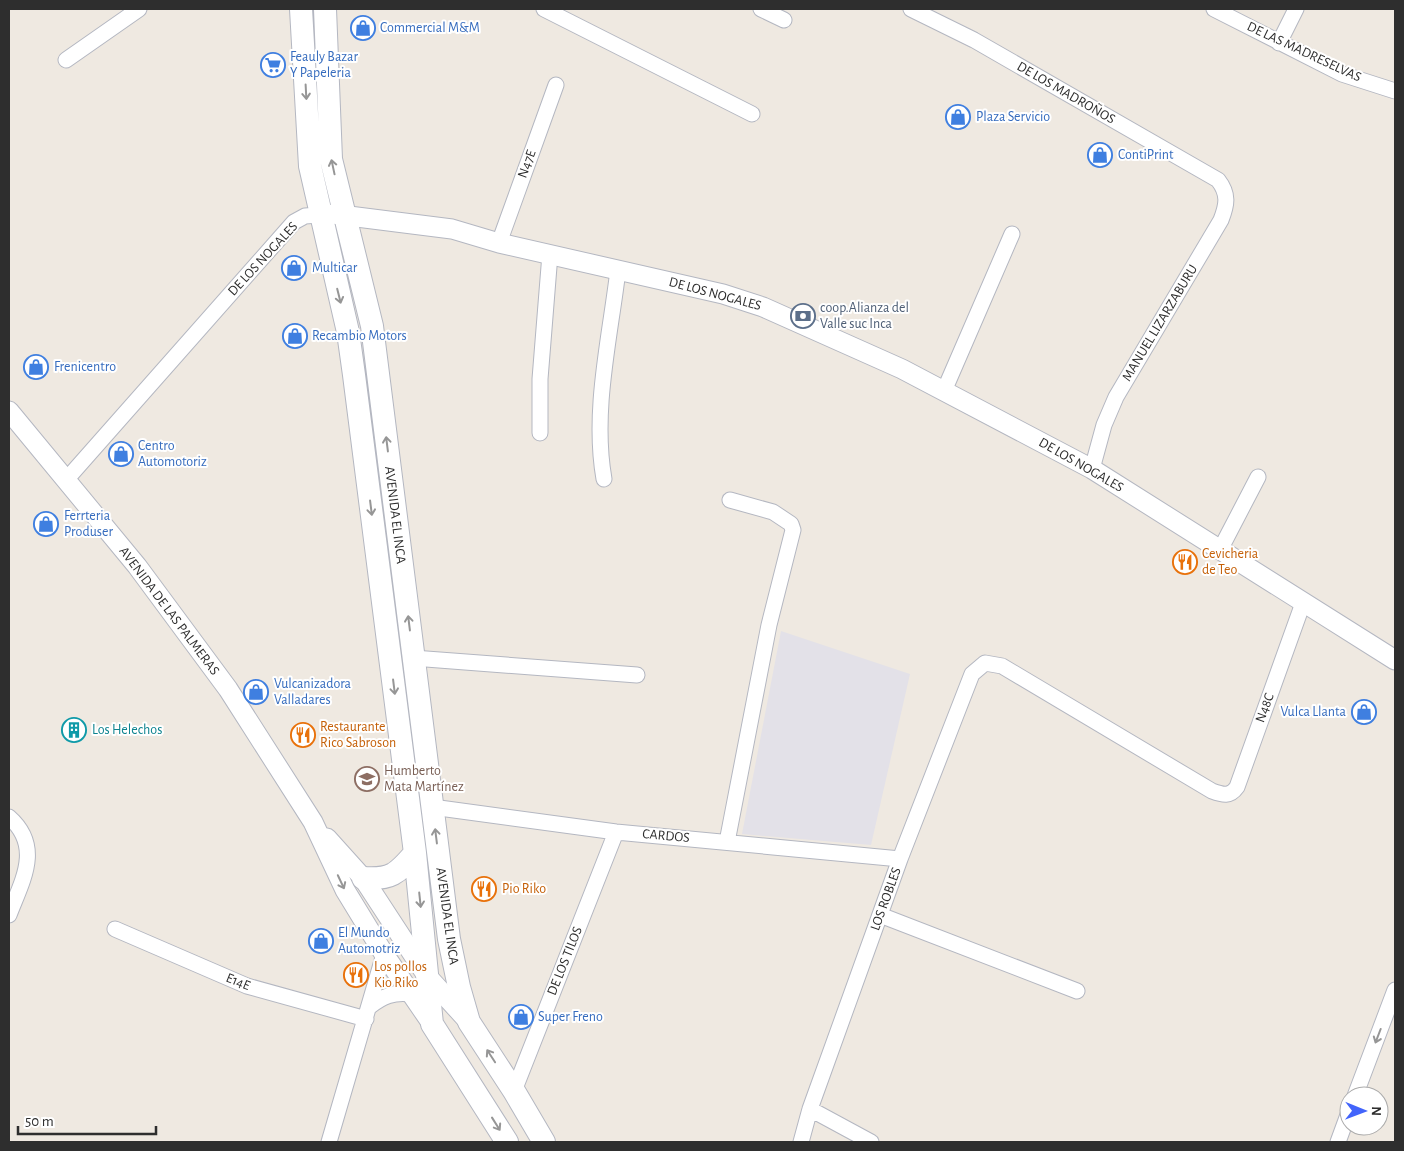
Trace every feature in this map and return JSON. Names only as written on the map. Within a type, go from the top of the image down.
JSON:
[{"type":"main road","name":"AVENIDA EL INCA","points":[[301,9],[310,166],[319,215],[348,332],[415,853],[432,1024]]},
{"type":"main road","name":"AVENIDA EL INCA","points":[[325,9],[331,159],[372,326],[449,939],[458,987],[469,1022]]},
{"type":"main road","points":[[363,878],[382,880],[392,876],[403,868],[415,853]]},
{"type":"main road","name":"AVENIDA DE LAS PALMERAS","points":[[469,1022],[514,1091],[544,1142]]},
{"type":"main road","name":"AVENIDA DE LAS PALMERAS","points":[[432,1024],[507,1142]]},
{"type":"street","points":[[66,60],[139,9]]},
{"type":"street","points":[[544,9],[752,114]]},
{"type":"street","points":[[761,9],[784,20]]},
{"type":"street","name":"DE LOS MADROÑOS","points":[[911,9],[974,40],[1218,180]]},
{"type":"street","name":"DE LAS MADRESELVAS","points":[[1214,9],[1342,74],[1395,91]]},
{"type":"street","points":[[1280,43],[1296,9]]},
{"type":"street","name":"N47E","points":[[499,243],[556,85]]},
{"type":"street","name":"MANUEL LIZARZABURU","points":[[1092,469],[1104,425],[1116,397],[1221,220],[1226,207],[1227,196],[1218,180]]},
{"type":"street","name":"DE LOS NOGALES","points":[[66,480],[294,222],[305,216],[343,214],[452,229],[499,243],[723,294],[762,307],[902,369],[1092,469],[1395,660]]},
{"type":"street","points":[[944,391],[1012,234]]},
{"type":"street","points":[[540,432],[540,379],[550,254]]},
{"type":"street","points":[[604,480],[600,457],[600,433],[605,362],[618,270]]},
{"type":"street","name":"AVENIDA DE LAS PALMERAS","points":[[9,411],[137,566],[228,689],[313,822],[345,890],[384,954],[432,1024]]},
{"type":"street","points":[[1220,550],[1258,476]]},
{"type":"street","points":[[727,842],[769,625],[793,530],[791,524],[774,512],[730,500]]},
{"type":"street","name":"N48C","points":[[985,663],[1002,666],[1212,792],[1228,794],[1232,793],[1237,787],[1303,603]]},
{"type":"street","points":[[413,658],[638,676]]},
{"type":"street","name":"LOS ROBLES","points":[[801,1142],[810,1109],[900,859],[972,674],[985,663]]},
{"type":"street","name":"CARDOS","points":[[432,808],[616,832],[900,859]]},
{"type":"street","points":[[9,818],[21,832],[28,850],[29,860],[9,915]]},
{"type":"street","name":"AVENIDA DE LAS PALMERAS","points":[[313,822],[363,878],[428,976],[469,1022]]},
{"type":"street","name":"DE LOS TILOS","points":[[514,1091],[616,832]]},
{"type":"street","points":[[880,916],[1077,991]]},
{"type":"street","name":"E14E","points":[[115,929],[246,986],[367,1013]]},
{"type":"street","points":[[329,1142],[384,954]]},
{"type":"street","points":[[1359,1086],[1395,990]]},
{"type":"street","points":[[367,1013],[380,998],[395,992],[411,994]]},
{"type":"street","points":[[810,1109],[871,1142]]},
{"type":"shaded area","points":[[781,631],[910,674],[871,845],[742,834]]},
{"type":"place","name":"Commercial M&M","points":[[363,28]]},
{"type":"place","name":"Feauly Bazar Y Papeleria","points":[[273,65]]},
{"type":"place","name":"Plaza Servicio","points":[[958,117]]},
{"type":"place","name":"ContiPrint","points":[[1100,155]]},
{"type":"place","name":"Multicar","points":[[294,268]]},
{"type":"place","name":"coop.Alianza del Valle suc Inca","points":[[803,316]]},
{"type":"place","name":"Recambio Motors","points":[[295,336]]},
{"type":"place","name":"Frenicentro","points":[[36,367]]},
{"type":"place","name":"Centro Automotoriz","points":[[121,454]]},
{"type":"place","name":"Ferrteria Produser","points":[[46,524]]},
{"type":"place","name":"Cevicheria de Teo","points":[[1185,562]]},
{"type":"place","name":"Vulcanizadora Valladares","points":[[256,692]]},
{"type":"place","name":"Vulca Llanta","points":[[1364,712]]},
{"type":"place","name":"Los Helechos","points":[[74,730]]},
{"type":"place","name":"Restaurante Rico Sabroson","points":[[303,735]]},
{"type":"place","name":"Humberto Mata Martínez","points":[[367,779]]},
{"type":"place","name":"Pio Riko","points":[[484,889]]},
{"type":"place","name":"El Mundo Automotriz","points":[[321,941]]},
{"type":"place","name":"Los pollos Kio Riko","points":[[356,975]]},
{"type":"place","name":"Super Freno","points":[[521,1017]]}]
